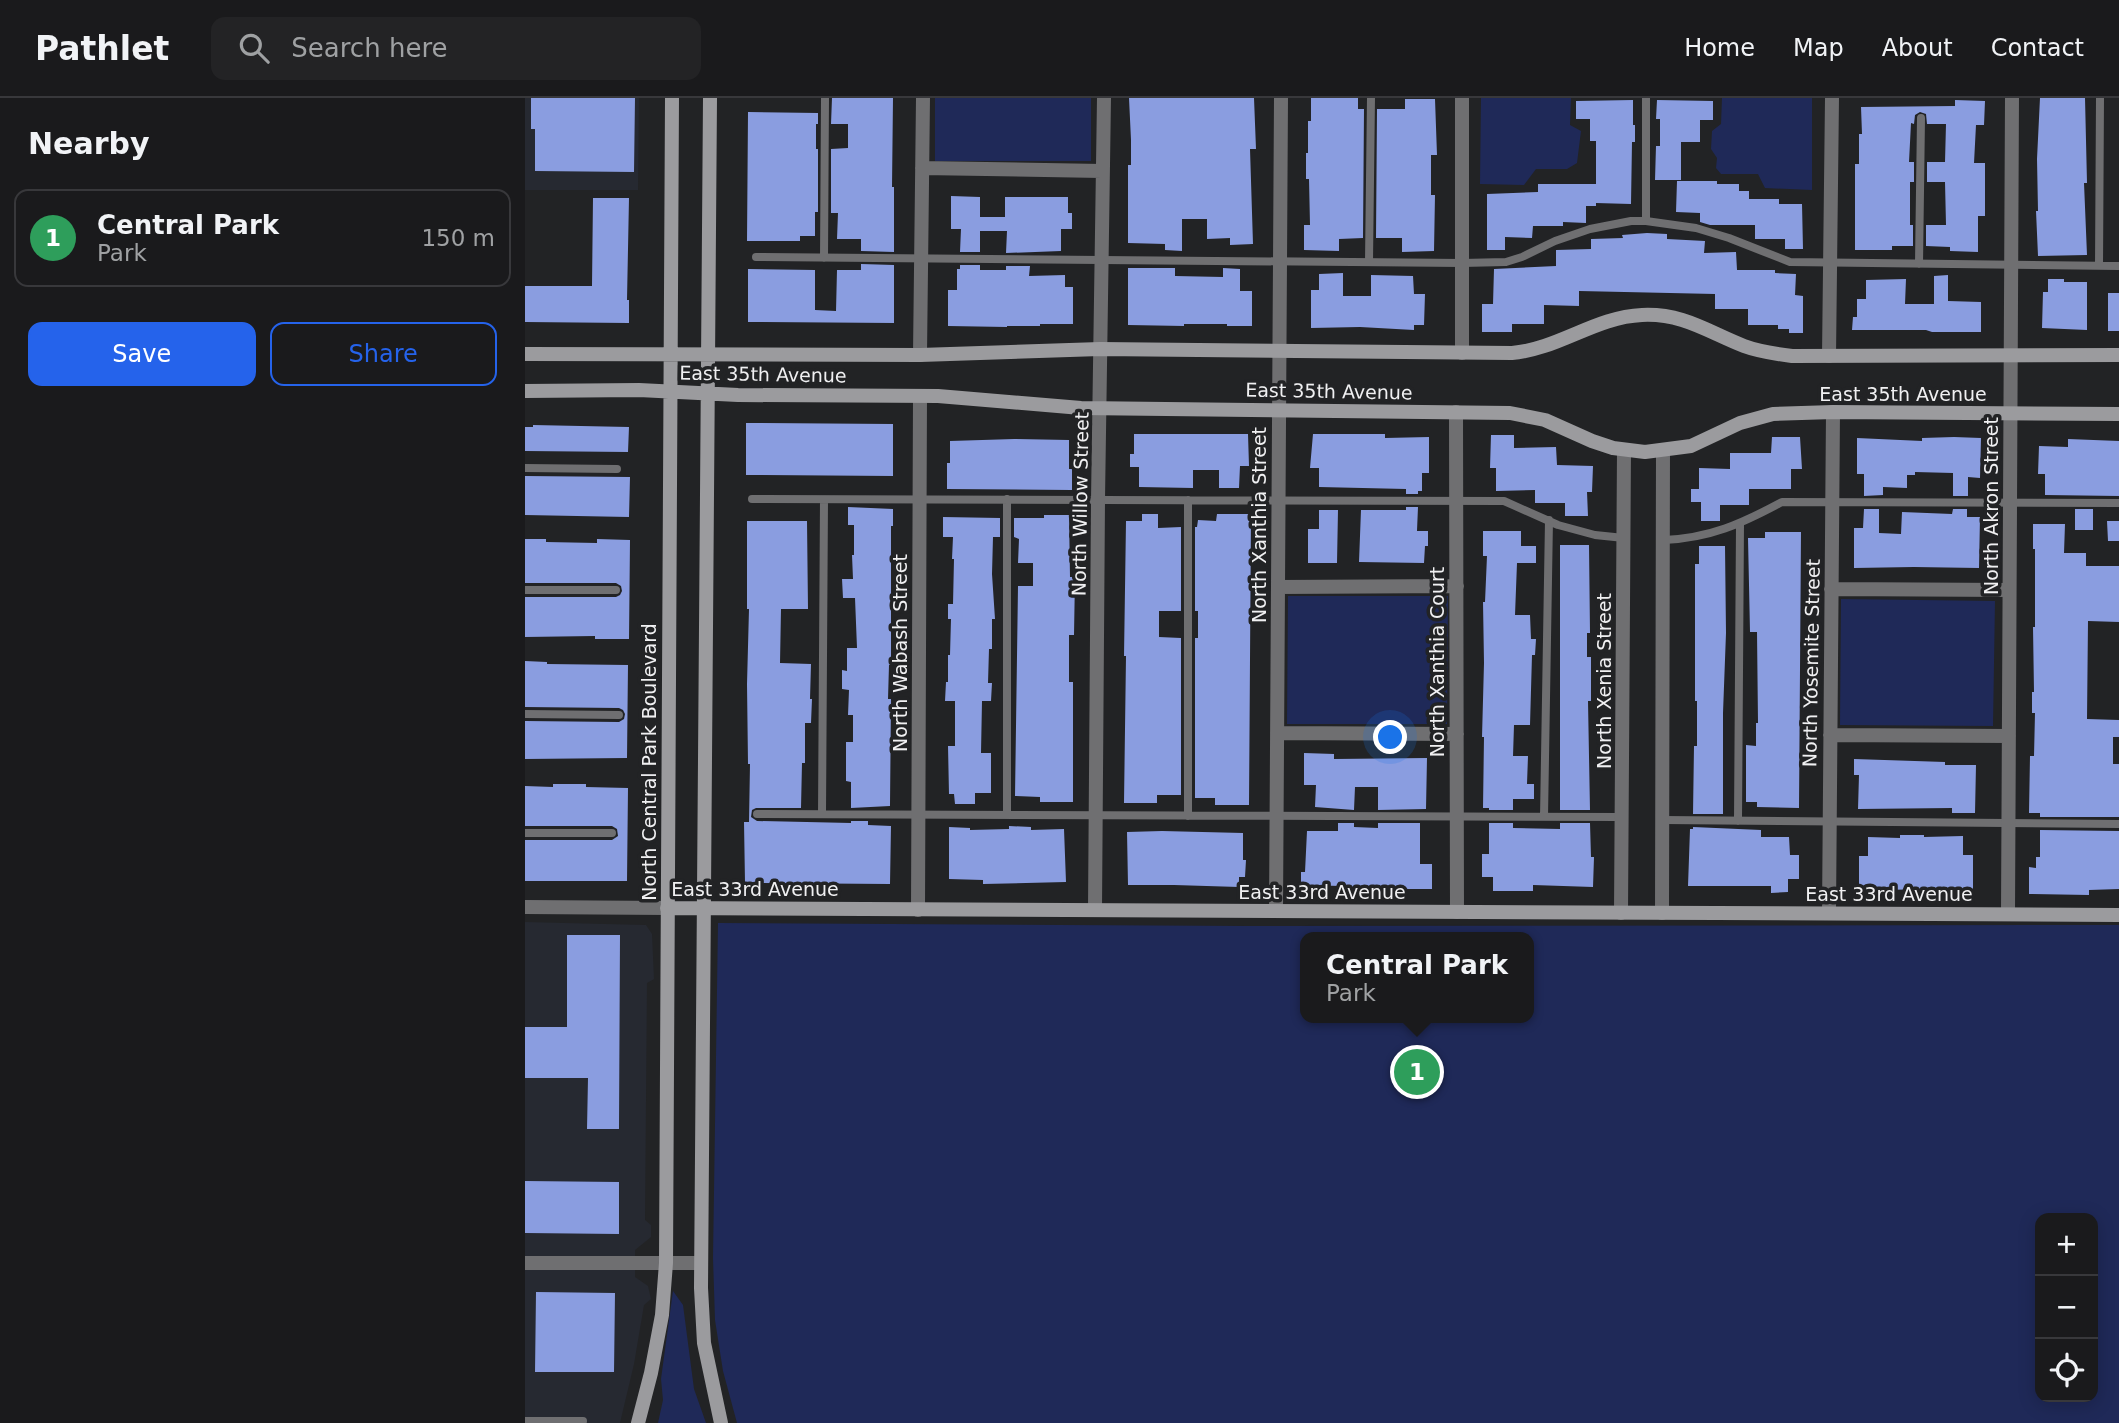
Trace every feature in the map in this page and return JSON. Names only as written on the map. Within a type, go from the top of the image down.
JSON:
[{"type":"street","name":"North Central Park Boulevard","points":[[638,1423],[662,1315],[666,1263],[672,98]]},
{"type":"street","points":[[710,98],[701,1263],[704,1343],[722,1423]]},
{"type":"street","points":[[921,355],[923,98]]},
{"type":"street","name":"North Willow Street","points":[[1095,911],[1104,98]]},
{"type":"street","name":"North Xanthia Street","points":[[1276,911],[1281,98]]},
{"type":"street","points":[[1462,98],[1462,353]]},
{"type":"street","points":[[1829,356],[1832,98]]},
{"type":"street","name":"North Akron Street","points":[[2008,914],[2012,98]]},
{"type":"street","points":[[922,168],[1102,171]]},
{"type":"street","name":"East 35th Avenue","points":[[525,354],[921,355],[1100,349],[1527,352],[1554,345],[1606,321],[1652,315],[1695,323],[1742,346],[1770,354],[1792,356],[2119,355]]},
{"type":"street","name":"East 35th Avenue","points":[[525,391],[920,396],[1101,409],[1510,413],[1537,417],[1592,441],[1624,450],[1663,451],[1691,446],[1740,423],[1765,415],[1833,412],[2119,414]]},
{"type":"street","name":"North Wabash Street","points":[[918,910],[920,396]]},
{"type":"street","name":"North Xanthia Court","points":[[1456,412],[1457,912]]},
{"type":"street","name":"North Yosemite Street","points":[[1829,914],[1833,412]]},
{"type":"street","name":"North Xenia Street","points":[[1621,913],[1624,450]]},
{"type":"street","points":[[1662,913],[1663,451]]},
{"type":"street","points":[[1278,587],[1457,586]]},
{"type":"street","points":[[1832,589],[2009,590]]},
{"type":"street","points":[[1277,733],[1457,734]]},
{"type":"street","points":[[1830,735],[2009,736]]},
{"type":"street","name":"East 33rd Avenue","points":[[525,907],[2119,915]]},
{"type":"street","points":[[525,1263],[701,1263]]},
{"type":"lane","points":[[824,258],[825,98]]},
{"type":"lane","points":[[1369,262],[1371,98]]},
{"type":"lane","points":[[1646,98],[1646,221]]},
{"type":"lane","points":[[2099,266],[2100,98]]},
{"type":"lane","points":[[1919,264],[1921,118]]},
{"type":"lane","points":[[756,257],[1506,262],[1590,229],[1631,221],[1646,221],[1696,228],[1790,262],[2119,266]]},
{"type":"lane","points":[[525,468],[617,469]]},
{"type":"lane","points":[[752,499],[1504,501],[1558,525],[1595,535],[1624,538]]},
{"type":"lane","points":[[1007,499],[1007,815]]},
{"type":"lane","points":[[822,814],[824,500]]},
{"type":"lane","points":[[1188,500],[1188,816]]},
{"type":"lane","points":[[1664,540],[1690,539],[1740,524],[1781,502],[2119,503]]},
{"type":"lane","points":[[1544,817],[1549,520]]},
{"type":"lane","points":[[1738,821],[1740,524]]},
{"type":"lane","points":[[525,590],[616,590]]},
{"type":"lane","points":[[525,714],[619,715]]},
{"type":"lane","points":[[757,814],[1622,817]]},
{"type":"lane","points":[[1663,820],[2119,824]]},
{"type":"lane","points":[[525,833],[613,833]]},
{"type":"lane","points":[[525,1420],[583,1421]]},
{"type":"shaded area","points":[[525,98],[639,98],[638,190],[525,190]]},
{"type":"shaded area","points":[[935,98],[1091,98],[1091,161],[935,161]]},
{"type":"shaded area","points":[[1481,98],[1571,98],[1570,125],[1581,131],[1577,163],[1567,169],[1536,169],[1524,185],[1480,184]]},
{"type":"shaded area","points":[[1722,98],[1812,98],[1812,190],[1765,188],[1758,174],[1721,174],[1716,168],[1717,158],[1711,149],[1712,131],[1721,124]]},
{"type":"shaded area","points":[[1288,596],[1448,596],[1447,724],[1287,724]]},
{"type":"shaded area","points":[[1841,599],[1995,601],[1993,726],[1840,725]]},
{"type":"shaded area","points":[[525,922],[646,925],[652,934],[654,979],[647,983],[645,1220],[651,1225],[651,1237],[635,1250],[635,1277],[648,1286],[651,1299],[644,1305],[620,1423],[525,1423]]},
{"type":"shaded area","points":[[718,923],[1245,926],[2119,925],[2119,1423],[737,1423],[723,1371],[715,1320],[713,1258]]},
{"type":"shaded area","points":[[673,1291],[683,1305],[694,1389],[706,1423],[658,1423],[663,1400],[661,1379]]},
{"type":"building","points":[[531,98],[635,98],[634,172],[535,171],[535,129],[531,129]]},
{"type":"building","points":[[832,98],[893,98],[894,252],[861,251],[861,239],[837,239],[838,213],[831,213],[831,149],[848,148],[848,124],[831,124]]},
{"type":"building","points":[[1129,98],[1254,98],[1256,149],[1250,149],[1253,244],[1230,245],[1230,238],[1207,239],[1207,219],[1182,219],[1182,251],[1165,250],[1165,244],[1128,243],[1128,165],[1131,165]]},
{"type":"building","points":[[1311,98],[1358,98],[1358,109],[1364,109],[1363,238],[1339,239],[1339,251],[1304,250],[1304,225],[1310,225],[1306,153]]},
{"type":"building","points":[[2040,98],[2085,98],[2087,255],[2038,256],[2036,211]]},
{"type":"building","points":[[1405,99],[1435,99],[1437,155],[1431,155],[1431,195],[1435,195],[1434,251],[1402,252],[1402,238],[1376,238],[1377,109],[1405,109]]},
{"type":"building","points":[[1633,100],[1635,142],[1632,142],[1631,204],[1596,203],[1596,206],[1586,206],[1586,223],[1563,222],[1563,226],[1533,226],[1532,238],[1505,237],[1505,250],[1487,250],[1487,194],[1538,192],[1538,184],[1596,184],[1596,141],[1590,141],[1590,119],[1576,119],[1576,101]]},
{"type":"building","points":[[1657,100],[1713,101],[1713,120],[1700,120],[1700,142],[1681,142],[1681,180],[1655,180],[1656,146],[1660,146],[1660,119],[1656,119]]},
{"type":"building","points":[[1955,100],[1985,101],[1984,125],[1976,125],[1974,163],[1985,163],[1985,216],[1978,216],[1978,252],[1950,251],[1950,247],[1926,246],[1926,225],[1946,225],[1945,182],[1927,182],[1927,162],[1945,162],[1946,124],[1927,124],[1926,114],[1920,112],[1915,115],[1914,124],[1911,123],[1909,162],[1914,162],[1914,182],[1910,182],[1910,225],[1913,225],[1913,246],[1892,246],[1892,250],[1855,250],[1855,164],[1859,164],[1861,107],[1955,106]]},
{"type":"building","points":[[748,112],[818,113],[818,212],[815,212],[815,236],[800,236],[800,241],[747,241]]},
{"type":"building","points":[[1677,181],[1739,184],[1739,191],[1749,191],[1749,199],[1779,199],[1779,204],[1802,204],[1803,249],[1785,249],[1785,239],[1755,239],[1755,225],[1710,225],[1700,222],[1700,213],[1676,212]]},
{"type":"building","points":[[951,196],[980,197],[980,217],[1005,217],[1005,197],[1068,197],[1072,229],[1061,229],[1061,251],[1006,253],[1007,231],[980,231],[980,252],[960,252],[961,229],[951,229]]},
{"type":"building","points":[[593,198],[629,198],[629,323],[525,322],[525,286],[592,286]]},
{"type":"building","points":[[1667,234],[1667,239],[1705,241],[1704,253],[1736,252],[1737,270],[1775,270],[1775,273],[1796,274],[1795,295],[1803,296],[1803,333],[1789,333],[1789,329],[1778,329],[1778,325],[1748,325],[1748,309],[1715,309],[1715,294],[1579,291],[1579,306],[1544,305],[1544,324],[1512,324],[1512,332],[1482,332],[1482,304],[1493,304],[1494,269],[1556,266],[1556,250],[1591,249],[1591,239],[1623,238],[1622,235]]},
{"type":"building","points":[[861,264],[894,265],[894,323],[748,322],[748,269],[815,270],[815,310],[836,311],[837,270],[861,270]]},
{"type":"building","points":[[960,265],[980,265],[980,270],[1030,266],[1029,276],[1065,275],[1065,287],[1073,287],[1073,324],[948,326],[948,290],[957,290],[957,269],[960,269]]},
{"type":"building","points":[[1128,268],[1175,268],[1175,276],[1223,277],[1223,268],[1240,269],[1240,291],[1252,291],[1252,326],[1128,325]]},
{"type":"building","points":[[1343,273],[1343,296],[1371,296],[1371,275],[1413,276],[1414,294],[1425,294],[1424,325],[1414,325],[1414,330],[1311,328],[1311,290],[1319,290],[1319,274]]},
{"type":"building","points":[[1948,275],[1948,301],[1981,302],[1981,332],[1852,330],[1853,317],[1857,317],[1857,299],[1866,299],[1866,280],[1906,279],[1905,304],[1934,304],[1934,276]]},
{"type":"building","points":[[2048,279],[2087,282],[2087,330],[2042,328],[2043,292],[2048,292]]},
{"type":"building","points":[[2108,293],[2119,293],[2119,331],[2108,331]]},
{"type":"building","points":[[746,423],[893,424],[893,476],[746,475]]},
{"type":"building","points":[[525,427],[629,427],[628,452],[525,451]]},
{"type":"building","points":[[1134,434],[1248,434],[1249,466],[1240,466],[1239,488],[1219,488],[1219,470],[1193,470],[1193,488],[1139,487],[1139,467],[1130,467],[1130,454],[1134,454]]},
{"type":"building","points":[[1313,434],[1385,434],[1385,438],[1429,437],[1429,473],[1422,473],[1422,491],[1418,491],[1418,494],[1406,494],[1406,489],[1319,487],[1319,468],[1310,468]]},
{"type":"building","points":[[1491,435],[1514,435],[1514,448],[1556,447],[1557,465],[1593,466],[1592,492],[1587,492],[1588,516],[1565,516],[1565,503],[1535,503],[1535,490],[1496,491],[1496,468],[1490,468]]},
{"type":"building","points":[[1772,437],[1800,437],[1802,469],[1791,469],[1791,489],[1749,489],[1749,505],[1720,505],[1720,521],[1701,521],[1701,502],[1691,502],[1691,489],[1699,489],[1699,468],[1730,469],[1730,453],[1771,453]]},
{"type":"building","points":[[1857,438],[1922,441],[1922,438],[1981,438],[1980,478],[1968,477],[1968,496],[1953,496],[1953,473],[1915,472],[1915,475],[1907,475],[1907,488],[1883,487],[1883,495],[1864,496],[1864,474],[1857,474]]},
{"type":"building","points":[[2068,439],[2119,441],[2119,496],[2045,495],[2045,474],[2038,474],[2039,446],[2068,447]]},
{"type":"building","points":[[1069,440],[1072,490],[947,489],[950,441]]},
{"type":"building","points":[[525,476],[630,477],[629,517],[525,515]]},
{"type":"building","points":[[848,507],[893,509],[891,665],[888,699],[891,699],[890,806],[851,808],[851,782],[846,781],[846,742],[853,742],[853,715],[848,715],[849,690],[842,689],[842,670],[847,671],[847,648],[857,648],[855,598],[843,598],[842,579],[853,579],[854,525],[848,525]]},
{"type":"building","points":[[1406,507],[1418,507],[1417,531],[1428,531],[1424,563],[1359,562],[1361,510],[1406,510]]},
{"type":"building","points":[[1864,509],[1879,509],[1879,533],[1901,534],[1902,512],[1952,514],[1953,509],[1967,509],[1967,517],[1980,517],[1979,568],[1854,568],[1854,528],[1863,528]]},
{"type":"building","points":[[2075,509],[2093,509],[2093,530],[2075,530]]},
{"type":"building","points":[[1319,510],[1338,510],[1337,563],[1308,563],[1308,529],[1319,529]]},
{"type":"building","points":[[1142,514],[1158,514],[1158,528],[1181,527],[1181,611],[1159,611],[1159,637],[1181,638],[1181,795],[1157,795],[1157,803],[1124,803],[1126,521],[1142,521]]},
{"type":"building","points":[[1217,514],[1251,514],[1249,805],[1215,805],[1215,798],[1195,798],[1195,638],[1198,638],[1198,611],[1195,611],[1195,527],[1198,520],[1216,521]]},
{"type":"building","points":[[1044,515],[1069,515],[1070,577],[1075,577],[1074,635],[1069,635],[1069,682],[1073,682],[1073,802],[1040,802],[1040,797],[1015,796],[1018,586],[1033,586],[1033,563],[1018,563],[1019,539],[1014,537],[1014,518],[1044,518]]},
{"type":"building","points":[[943,517],[1000,518],[1000,537],[993,537],[995,619],[992,619],[988,683],[992,683],[991,701],[982,701],[981,753],[991,753],[991,793],[975,793],[975,804],[955,804],[954,794],[949,794],[948,746],[955,746],[955,701],[945,701],[950,655],[951,619],[948,619],[948,604],[953,604],[954,559],[953,537],[943,537]]},
{"type":"building","points":[[747,521],[807,521],[808,609],[781,609],[780,663],[811,664],[812,699],[811,723],[805,723],[801,808],[756,808],[752,810],[751,817],[757,821],[868,821],[868,825],[891,826],[890,884],[745,883],[744,822],[749,822],[750,764]]},
{"type":"building","points":[[2107,521],[2119,521],[2119,541],[2108,541]]},
{"type":"building","points":[[2033,524],[2065,524],[2064,553],[2086,553],[2086,566],[2119,566],[2119,622],[2088,621],[2087,719],[2119,720],[2119,737],[2113,737],[2113,764],[2119,764],[2119,817],[2040,817],[2040,813],[2029,813],[2030,756],[2034,756],[2035,713],[2032,713],[2035,627]]},
{"type":"building","points":[[1483,531],[1521,531],[1521,546],[1536,546],[1536,563],[1517,563],[1515,615],[1530,615],[1531,639],[1536,639],[1535,655],[1532,655],[1530,725],[1514,725],[1513,756],[1528,756],[1527,784],[1534,784],[1534,799],[1513,799],[1513,810],[1483,808],[1483,602],[1487,556],[1483,556]]},
{"type":"building","points":[[1765,532],[1801,532],[1799,808],[1757,807],[1757,802],[1746,802],[1746,745],[1756,746],[1758,723],[1757,632],[1750,632],[1748,538],[1765,538]]},
{"type":"building","points":[[525,539],[597,543],[597,539],[630,540],[629,639],[595,639],[595,636],[525,637],[525,597],[616,597],[622,591],[621,586],[616,583],[525,583]]},
{"type":"building","points":[[1560,545],[1589,545],[1590,633],[1587,633],[1587,657],[1591,657],[1591,701],[1588,701],[1590,810],[1560,810]]},
{"type":"building","points":[[1699,546],[1725,546],[1723,814],[1693,814],[1694,746],[1697,746],[1695,564],[1699,564]]},
{"type":"building","points":[[525,661],[547,664],[628,665],[627,758],[525,759],[525,721],[619,722],[624,719],[625,714],[619,708],[525,707]]},
{"type":"building","points":[[1304,753],[1334,754],[1334,759],[1427,758],[1426,809],[1378,810],[1378,787],[1355,787],[1354,810],[1315,807],[1316,785],[1304,785]]},
{"type":"building","points":[[1854,759],[1976,765],[1975,813],[1952,813],[1952,808],[1858,809],[1859,775],[1854,775]]},
{"type":"building","points":[[553,784],[628,788],[627,881],[525,881],[525,840],[612,840],[618,836],[617,829],[612,826],[525,826],[525,786],[553,787]]},
{"type":"building","points":[[1338,823],[1378,828],[1378,823],[1420,823],[1420,864],[1432,864],[1432,889],[1341,889],[1341,886],[1301,885],[1301,872],[1305,872],[1307,831],[1338,831]]},
{"type":"building","points":[[1489,823],[1513,823],[1513,828],[1560,829],[1560,823],[1590,823],[1591,857],[1594,857],[1593,887],[1533,885],[1533,891],[1493,891],[1493,877],[1482,877],[1482,854],[1489,854]]},
{"type":"building","points":[[1009,826],[1031,827],[1031,830],[1064,829],[1066,882],[983,884],[983,880],[949,879],[949,827],[970,830],[1009,829]]},
{"type":"building","points":[[1690,829],[1761,830],[1761,837],[1789,837],[1790,855],[1799,855],[1799,879],[1788,879],[1788,892],[1771,893],[1771,886],[1688,886]]},
{"type":"building","points":[[2040,830],[2119,831],[2119,889],[2089,890],[2089,895],[2029,894],[2029,867],[2036,868],[2036,857],[2040,857]]},
{"type":"building","points":[[1127,832],[1243,833],[1245,877],[1239,877],[1239,887],[1128,885]]},
{"type":"building","points":[[1900,835],[1963,836],[1963,855],[1973,855],[1973,889],[1859,890],[1859,856],[1868,856],[1868,837],[1900,838]]},
{"type":"building","points":[[567,935],[620,935],[619,1129],[587,1129],[588,1078],[525,1078],[525,1027],[567,1027]]},
{"type":"building","points":[[525,1181],[619,1182],[619,1234],[525,1233]]},
{"type":"building","points":[[536,1292],[615,1293],[614,1372],[535,1372]]},
{"type":"place","name":"Central Park","points":[[1417,1072]]}]
